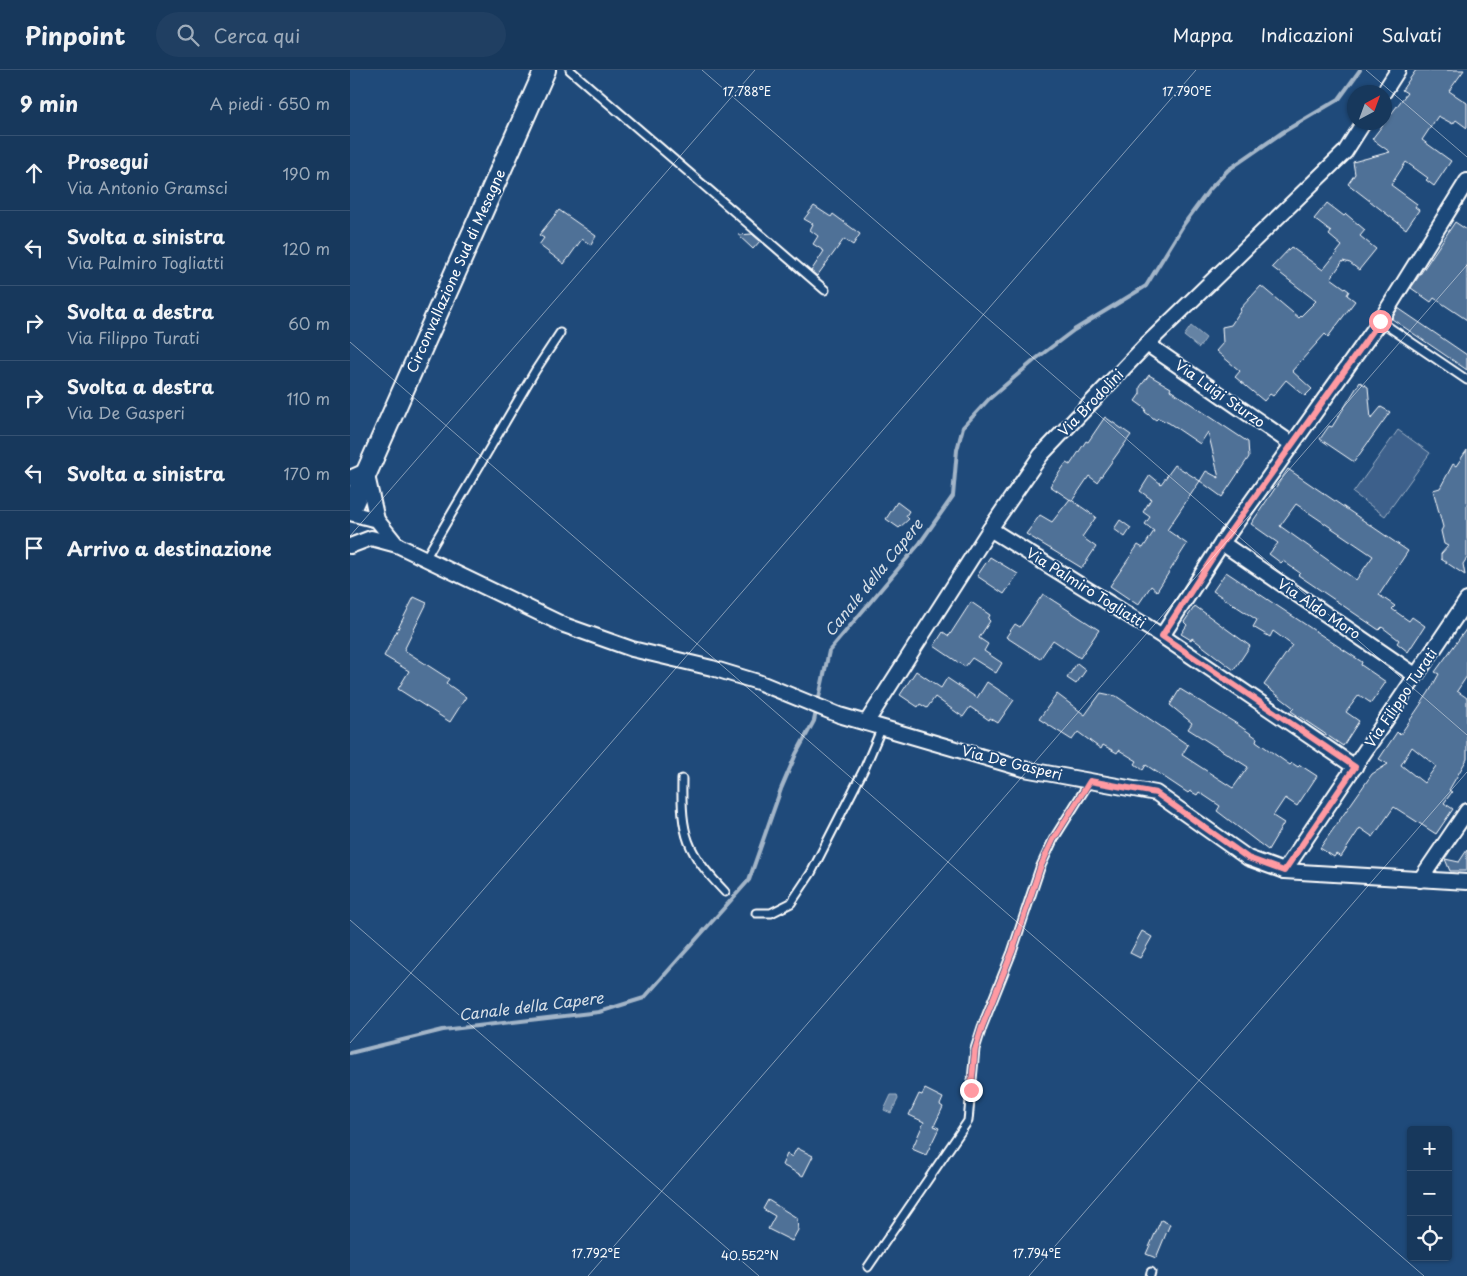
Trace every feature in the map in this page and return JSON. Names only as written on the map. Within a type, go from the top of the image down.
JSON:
[{"type":"main road","name":"Circonvallazione Sud di Mesagne","points":[[350,512],[358,475],[545,70]]},
{"type":"street","points":[[1388,85],[1398,70]]},
{"type":"street","name":"Via Brodolini","points":[[866,723],[990,529],[1041,455],[1147,344],[1345,152],[1359,130]]},
{"type":"street","points":[[1162,636],[1222,543],[1380,321],[1463,197],[1467,182]]},
{"type":"street","name":"Via Luigi Sturzo","points":[[1147,344],[1292,444]]},
{"type":"street","points":[[358,475],[376,520],[397,545]]},
{"type":"street","points":[[350,512],[376,520]]},
{"type":"street","points":[[350,512],[370,538]]},
{"type":"street","name":"Via Palmiro Togliatti","points":[[990,529],[1162,636],[1355,767]]},
{"type":"street","points":[[350,546],[370,538],[397,545]]},
{"type":"street","name":"Via Aldo Moro","points":[[1222,543],[1415,676]]},
{"type":"street","name":"Via De Gasperi","points":[[397,545],[564,625],[632,649],[712,668],[758,682],[839,715],[1024,769],[1156,793],[1248,858],[1284,871],[1467,882]]},
{"type":"street","name":"Via Filippo Turati","points":[[1284,871],[1467,600]]},
{"type":"street","points":[[1420,880],[1467,812]]},
{"type":"lane","points":[[570,70],[825,290]]},
{"type":"lane","points":[[1380,321],[1467,380]]},
{"type":"lane","points":[[425,559],[534,371],[560,333]]},
{"type":"lane","points":[[756,913],[771,914],[791,903],[811,873],[865,767],[882,728]]},
{"type":"lane","points":[[682,779],[681,814],[686,838],[702,867],[725,892]]},
{"type":"lane","points":[[868,1267],[968,1121],[975,1050],[982,1027],[1012,952],[1040,868],[1053,840],[1090,781]]},
{"type":"shaded area","points":[[1191,326],[1206,338],[1199,348],[1184,336]]},
{"type":"shaded area","points":[[1398,430],[1430,453],[1385,516],[1353,493]]},
{"type":"shaded area","points":[[891,1095],[897,1095],[898,1099],[891,1113],[884,1110]]},
{"type":"building","points":[[1416,70],[1464,70],[1449,91],[1467,103],[1467,128],[1456,120],[1453,124],[1438,116],[1422,140],[1451,161],[1434,186],[1426,180],[1428,178],[1406,162],[1391,185],[1417,204],[1415,207],[1419,210],[1406,229],[1348,184],[1355,174],[1353,162],[1390,152],[1372,139],[1379,130],[1392,130],[1392,113],[1407,93],[1402,90]]},
{"type":"building","points":[[1327,203],[1344,216],[1346,214],[1365,230],[1360,236],[1376,249],[1359,270],[1350,263],[1343,261],[1331,278],[1349,291],[1347,295],[1355,301],[1328,337],[1325,334],[1292,371],[1312,389],[1305,396],[1286,380],[1273,396],[1270,394],[1264,401],[1235,377],[1240,371],[1216,351],[1223,343],[1222,327],[1231,325],[1240,309],[1261,286],[1299,318],[1316,301],[1272,267],[1291,247],[1323,270],[1342,246],[1329,235],[1331,232],[1314,219]]},
{"type":"building","points":[[814,206],[831,217],[833,214],[860,234],[853,245],[844,239],[817,276],[811,271],[824,251],[813,244],[818,236],[810,230],[813,224],[804,219]]},
{"type":"building","points":[[559,210],[596,236],[591,245],[582,239],[564,264],[539,245],[544,238],[539,235]]},
{"type":"building","points":[[1455,222],[1467,230],[1467,320],[1434,298],[1431,302],[1411,288]]},
{"type":"building","points":[[752,234],[760,241],[753,249],[738,235]]},
{"type":"building","points":[[1398,308],[1467,355],[1467,370],[1392,319]]},
{"type":"building","points":[[1149,375],[1171,388],[1170,390],[1248,442],[1249,457],[1222,497],[1200,481],[1206,471],[1219,478],[1208,432],[1200,444],[1169,423],[1158,418],[1156,420],[1135,401],[1140,394],[1140,387]]},
{"type":"building","points":[[1360,382],[1368,387],[1371,419],[1381,407],[1390,412],[1354,462],[1320,439],[1329,426],[1332,427]]},
{"type":"building","points":[[1105,417],[1131,435],[1097,482],[1089,476],[1072,501],[1050,486],[1066,463],[1070,465]]},
{"type":"building","points":[[1467,450],[1467,558],[1463,564],[1465,575],[1441,559],[1441,554],[1448,546],[1444,544],[1441,531],[1443,527],[1433,490],[1440,488],[1453,464],[1456,466]]},
{"type":"building","points":[[1175,465],[1200,481],[1167,530],[1187,544],[1157,591],[1151,586],[1138,605],[1110,586],[1138,545],[1143,548],[1154,531],[1145,524],[1150,517],[1143,512],[1151,499],[1140,491],[1150,475],[1161,484]]},
{"type":"building","points":[[1288,469],[1408,551],[1379,595],[1395,606],[1392,609],[1409,621],[1412,617],[1425,626],[1408,652],[1397,643],[1399,640],[1382,627],[1379,630],[1298,575],[1300,573],[1283,561],[1281,563],[1269,554],[1278,543],[1251,524]],"holes":[[[1296,504],[1373,556],[1356,580],[1280,526]]]},
{"type":"building","points":[[1070,499],[1096,517],[1082,537],[1096,547],[1082,568],[1026,534],[1040,515],[1052,522]]},
{"type":"building","points":[[897,502],[909,511],[906,516],[909,519],[899,528],[886,519]]},
{"type":"building","points":[[1120,520],[1131,528],[1125,537],[1114,529]]},
{"type":"building","points":[[990,557],[1018,574],[1004,594],[977,576]]},
{"type":"building","points":[[1226,572],[1362,662],[1361,665],[1386,682],[1371,703],[1359,695],[1346,712],[1359,721],[1343,746],[1291,711],[1294,708],[1264,685],[1292,645],[1273,631],[1270,637],[1253,627],[1257,620],[1213,591]]},
{"type":"building","points":[[1043,594],[1099,630],[1080,658],[1053,640],[1040,659],[1006,637],[1015,624],[1020,627]]},
{"type":"building","points":[[414,597],[427,603],[404,650],[449,679],[446,683],[466,697],[450,722],[398,689],[409,671],[384,656]]},
{"type":"building","points":[[971,602],[990,615],[988,619],[990,621],[979,638],[988,644],[984,651],[1002,663],[996,673],[972,658],[965,667],[934,646],[943,632],[949,636]]},
{"type":"building","points":[[1195,606],[1250,646],[1234,670],[1192,638],[1191,640],[1181,634],[1187,625],[1184,622]]},
{"type":"building","points":[[1467,628],[1467,676],[1457,691],[1467,698],[1467,759],[1449,790],[1452,792],[1444,803],[1453,809],[1436,834],[1394,807],[1373,837],[1360,828],[1341,857],[1336,854],[1334,857],[1320,848],[1372,774],[1388,764],[1379,759],[1397,732],[1400,735],[1429,692],[1439,674],[1435,672]],"holes":[[[1412,747],[1436,766],[1424,783],[1401,765]]]},
{"type":"building","points":[[1077,663],[1086,670],[1076,684],[1067,678]]},
{"type":"building","points":[[916,671],[941,688],[947,678],[977,698],[987,682],[1014,700],[998,723],[990,718],[989,720],[970,707],[963,717],[935,697],[927,708],[920,704],[918,707],[900,695]]},
{"type":"building","points":[[1180,689],[1237,724],[1257,738],[1256,741],[1290,765],[1292,763],[1298,767],[1300,765],[1317,776],[1297,806],[1285,798],[1273,816],[1284,823],[1268,850],[1217,811],[1220,806],[1199,792],[1197,795],[1190,791],[1188,793],[1146,765],[1143,770],[1135,764],[1137,761],[1119,750],[1117,753],[1103,745],[1101,749],[1078,732],[1072,740],[1039,719],[1057,694],[1085,715],[1101,693],[1116,696],[1188,745],[1182,755],[1233,788],[1248,767],[1188,729],[1192,723],[1170,705]]},
{"type":"building","points":[[1467,850],[1467,871],[1450,871],[1445,859],[1459,862]]},
{"type":"building","points":[[1142,931],[1152,937],[1140,958],[1130,953]]},
{"type":"building","points":[[925,1089],[943,1098],[940,1105],[943,1107],[934,1126],[939,1128],[926,1155],[912,1149],[924,1122],[909,1115],[919,1094],[922,1095]]},
{"type":"building","points":[[797,1148],[813,1156],[803,1176],[782,1165],[787,1154],[792,1157]]},
{"type":"building","points":[[768,1200],[797,1218],[798,1230],[792,1241],[768,1229],[775,1216],[763,1209]]},
{"type":"building","points":[[1161,1220],[1170,1224],[1156,1258],[1146,1254]]},
{"type":"waterway","name":"Canale della Capere","points":[[350,1053],[443,1030],[599,1012],[644,998],[749,880],[781,789],[796,754],[814,721],[829,651],[920,543],[953,496],[957,450],[963,427],[989,399],[1037,358],[1074,330],[1146,286],[1184,224],[1209,190],[1228,170],[1283,132],[1339,99],[1360,70]]},
{"type":"route","points":[[971,1090],[975,1050],[982,1027],[1012,952],[1040,868],[1053,840],[1090,781],[1156,793],[1248,858],[1284,871],[1355,767],[1162,636],[1222,543],[1380,321]]}]
